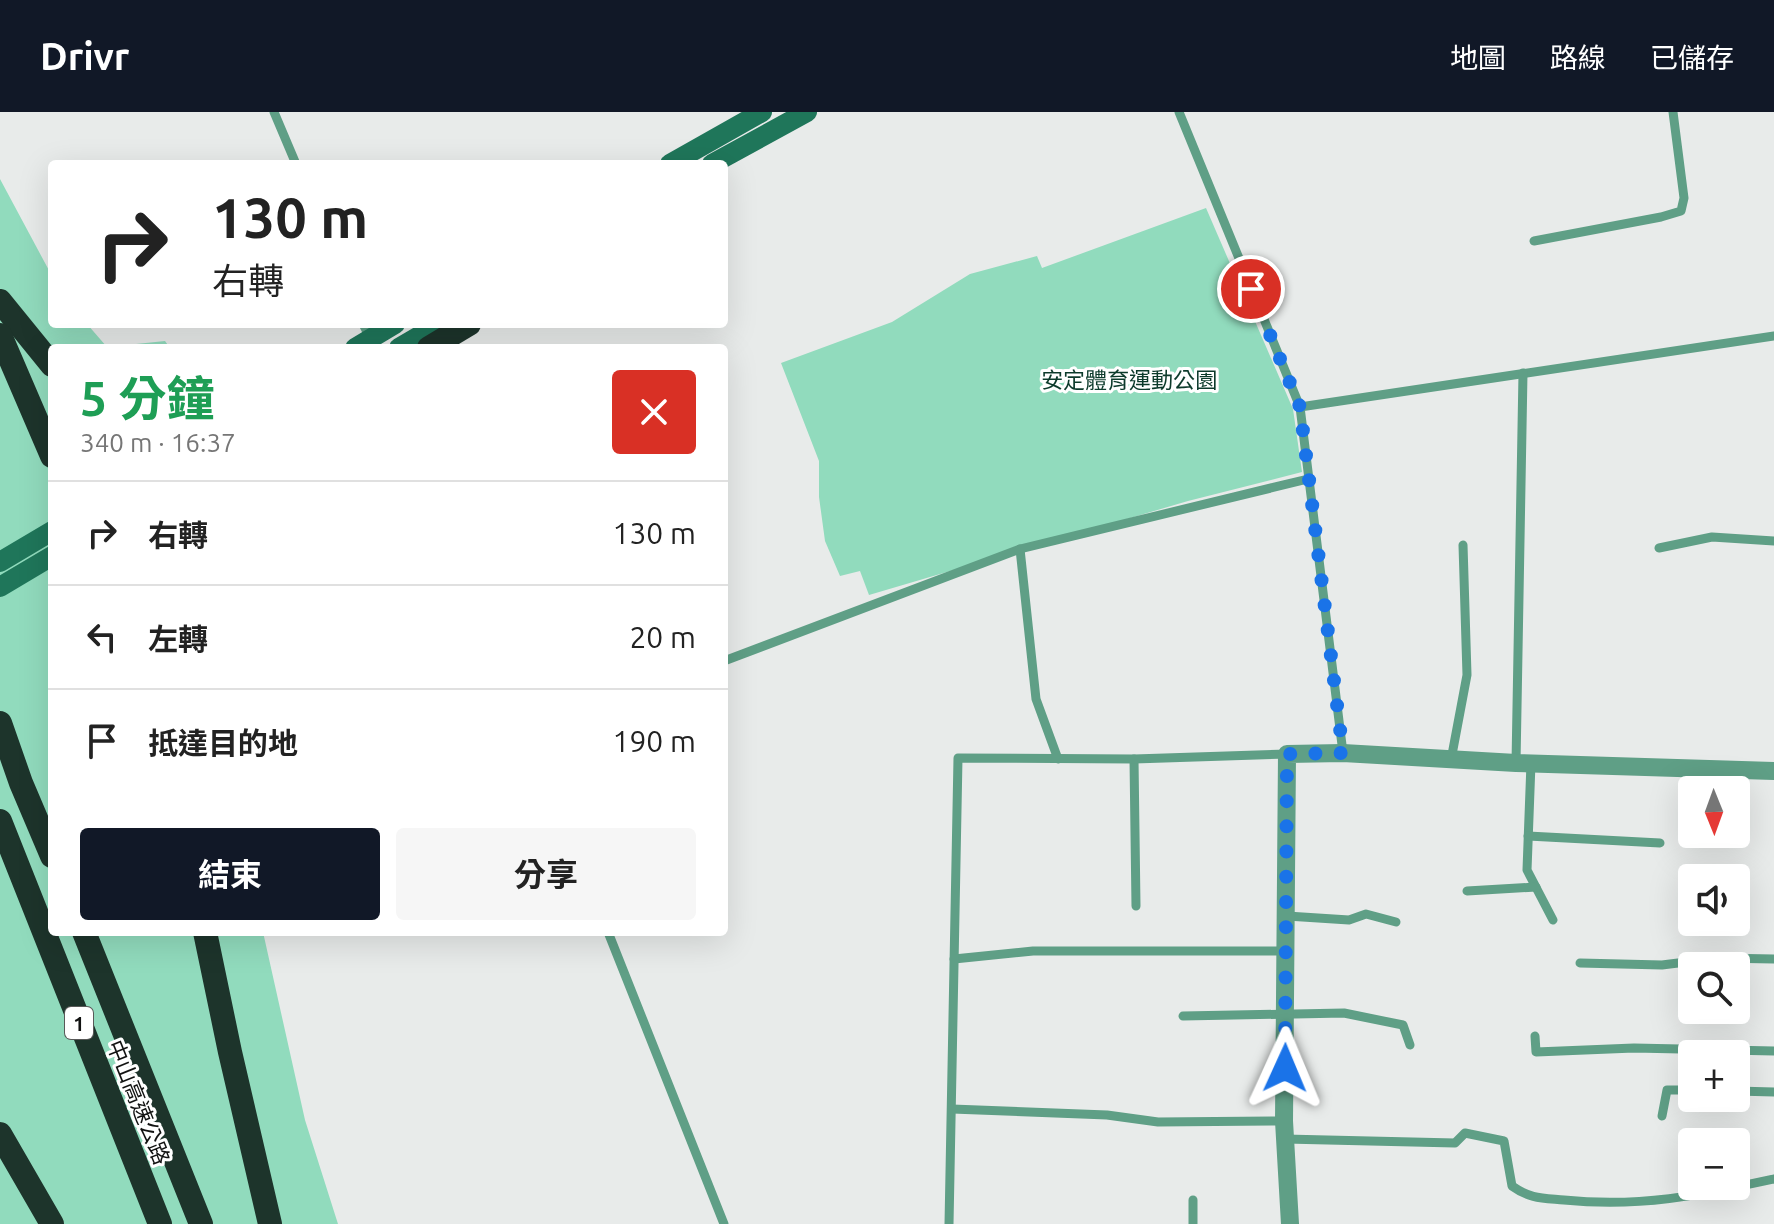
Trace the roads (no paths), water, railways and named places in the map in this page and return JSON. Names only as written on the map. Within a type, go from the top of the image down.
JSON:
[{"type":"highway","points":[[0,301],[48,360]]},
{"type":"highway","points":[[436,344],[462,328]]},
{"type":"highway","points":[[0,335],[48,447]]},
{"type":"highway","points":[[0,723],[48,847]]},
{"type":"highway","name":"中山高速公路","points":[[0,821],[160,1224]]},
{"type":"highway","name":"中山高速公路","points":[[86,936],[201,1224]]},
{"type":"highway","points":[[206,936],[270,1224]]},
{"type":"highway","points":[[0,1134],[52,1224]]},
{"type":"main road","points":[[677,160],[762,112]]},
{"type":"main road","points":[[719,160],[807,112]]},
{"type":"main road","points":[[366,340],[388,328]]},
{"type":"main road","points":[[406,344],[433,328]]},
{"type":"main road","points":[[0,562],[48,533]]},
{"type":"main road","points":[[0,587],[48,558]]},
{"type":"street","points":[[1290,1224],[1285,1130],[1287,754],[1343,753],[1451,760],[1774,771]]},
{"type":"lane","points":[[274,112],[294,160]]},
{"type":"lane","points":[[1179,112],[1300,407],[1343,753]]},
{"type":"lane","points":[[1534,241],[1681,211],[1684,198],[1673,112]]},
{"type":"lane","points":[[1300,407],[1774,336]]},
{"type":"lane","points":[[1523,373],[1527,870],[1553,920]]},
{"type":"lane","points":[[728,659],[1020,549],[1308,479]]},
{"type":"lane","points":[[1659,548],[1712,537],[1774,541]]},
{"type":"lane","points":[[1451,760],[1467,675],[1463,545]]},
{"type":"lane","points":[[1020,549],[1036,699],[1058,759]]},
{"type":"lane","points":[[949,1224],[958,758],[1134,759],[1287,754]]},
{"type":"lane","points":[[1134,759],[1136,906]]},
{"type":"lane","points":[[1528,836],[1660,843]]},
{"type":"lane","points":[[1467,891],[1536,887]]},
{"type":"lane","points":[[1287,916],[1349,920],[1366,914],[1396,922]]},
{"type":"lane","points":[[610,936],[724,1224]]},
{"type":"lane","points":[[954,959],[1033,951],[1287,951]]},
{"type":"lane","points":[[1580,963],[1662,965],[1718,958],[1774,959]]},
{"type":"lane","points":[[1183,1016],[1344,1013],[1403,1025],[1410,1045]]},
{"type":"lane","points":[[1535,1036],[1536,1052],[1634,1048],[1774,1051]]},
{"type":"lane","points":[[1662,1116],[1667,1090],[1678,1090]]},
{"type":"lane","points":[[1750,1091],[1774,1092]]},
{"type":"lane","points":[[952,1109],[1107,1115],[1158,1122],[1455,1143],[1465,1133],[1504,1141],[1512,1186],[1526,1197],[1597,1204],[1659,1202],[1774,1179]]},
{"type":"lane","points":[[1193,1200],[1193,1224]]},
{"type":"park label","name":"安定體育運動公園","points":[[1129,379]]}]
